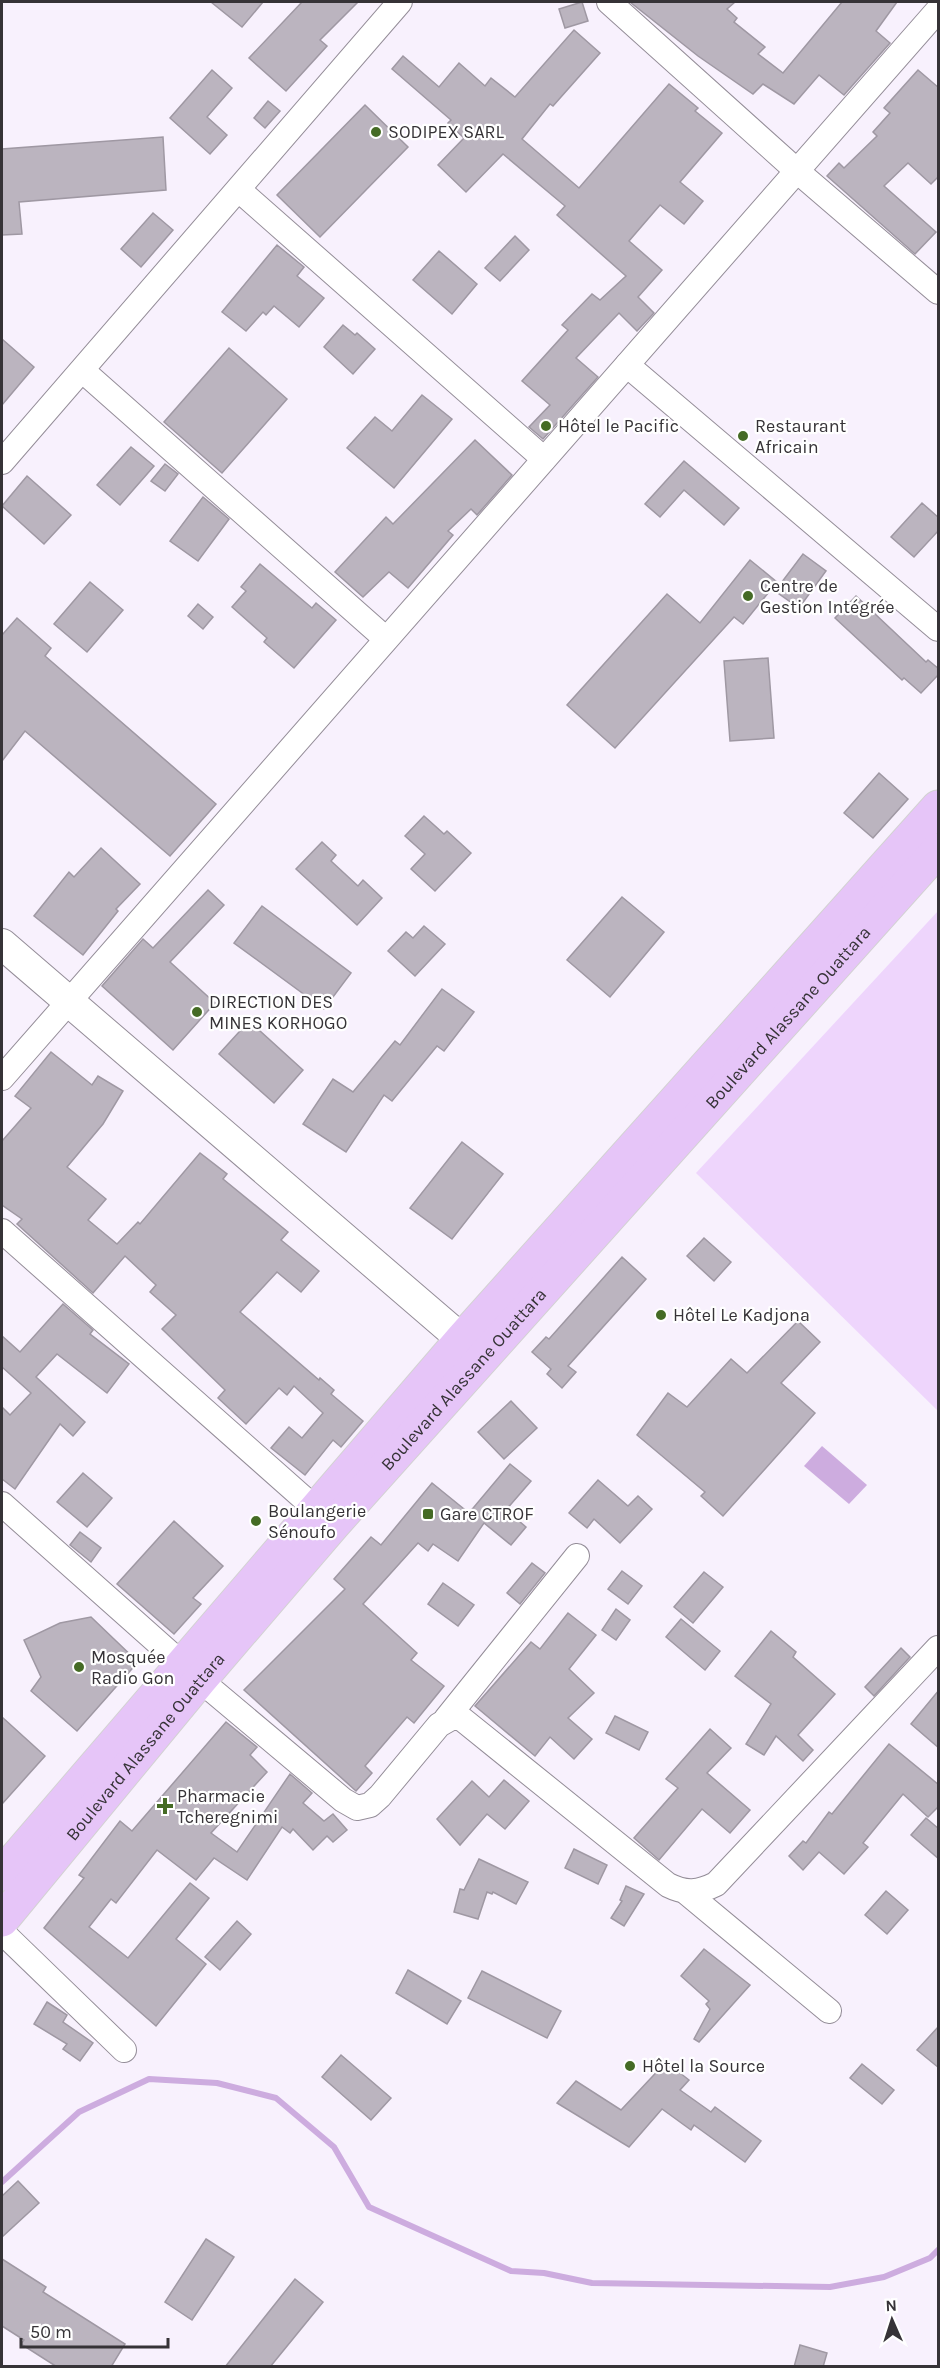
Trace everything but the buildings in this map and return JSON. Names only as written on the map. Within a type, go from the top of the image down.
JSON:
[{"type":"main road","name":"Boulevard Alassane Ouattara","points":[[2,1874],[191,1672],[324,1516],[751,1038],[939,807]]},
{"type":"main road","name":"Boulevard Alassane Ouattara","points":[[751,1038],[939,850]]},
{"type":"main road","name":"Boulevard Alassane Ouattara","points":[[2,1920],[191,1672]]},
{"type":"street","points":[[2,462],[400,2]]},
{"type":"street","points":[[609,2],[797,171],[939,292]]},
{"type":"street","points":[[2,1078],[939,10]]},
{"type":"street","points":[[239,190],[544,459]]},
{"type":"street","points":[[627,365],[939,629]]},
{"type":"street","points":[[83,371],[386,639]]},
{"type":"street","points":[[2,944],[473,1348]]},
{"type":"street","points":[[2,1231],[324,1516]]},
{"type":"street","points":[[2,1504],[191,1672],[343,1800],[357,1808],[370,1805],[380,1796],[446,1719],[577,1556]]},
{"type":"street","points":[[687,1893],[701,1891],[716,1884],[939,1648]]},
{"type":"street","points":[[446,1719],[462,1719],[668,1885],[687,1893],[829,2011]]},
{"type":"street","points":[[2,1932],[123,2050]]},
{"type":"shaded area","points":[[938,911],[938,1411],[696,1173]]},
{"type":"shaded area","points":[[822,1446],[867,1485],[849,1504],[804,1466]]},
{"type":"waterway","points":[[2,2182],[79,2112],[149,2079],[217,2083],[276,2098],[334,2147],[369,2207],[511,2271],[544,2273],[592,2283],[830,2287],[884,2277],[930,2258],[938,2250]]},
{"type":"place","name":"SODIPEX SARL","points":[[376,132]]},
{"type":"place","name":"Hôtel le Pacific","points":[[546,426]]},
{"type":"place","name":"Restaurant Africain","points":[[743,436]]},
{"type":"place","name":"Centre de Gestion Intégrée","points":[[748,596]]},
{"type":"place","name":"DIRECTION DES MINES KORHOGO","points":[[197,1012]]},
{"type":"place","name":"Hôtel Le Kadjona","points":[[661,1315]]},
{"type":"place","name":"Gare CTROF","points":[[428,1514]]},
{"type":"place","name":"Boulangerie Sénoufo","points":[[256,1521]]},
{"type":"place","name":"Mosquée Radio Gon","points":[[79,1667]]},
{"type":"place","name":"Pharmacie Tcheregnimi","points":[[165,1806]]},
{"type":"place","name":"Hôtel la Source","points":[[630,2066]]}]
